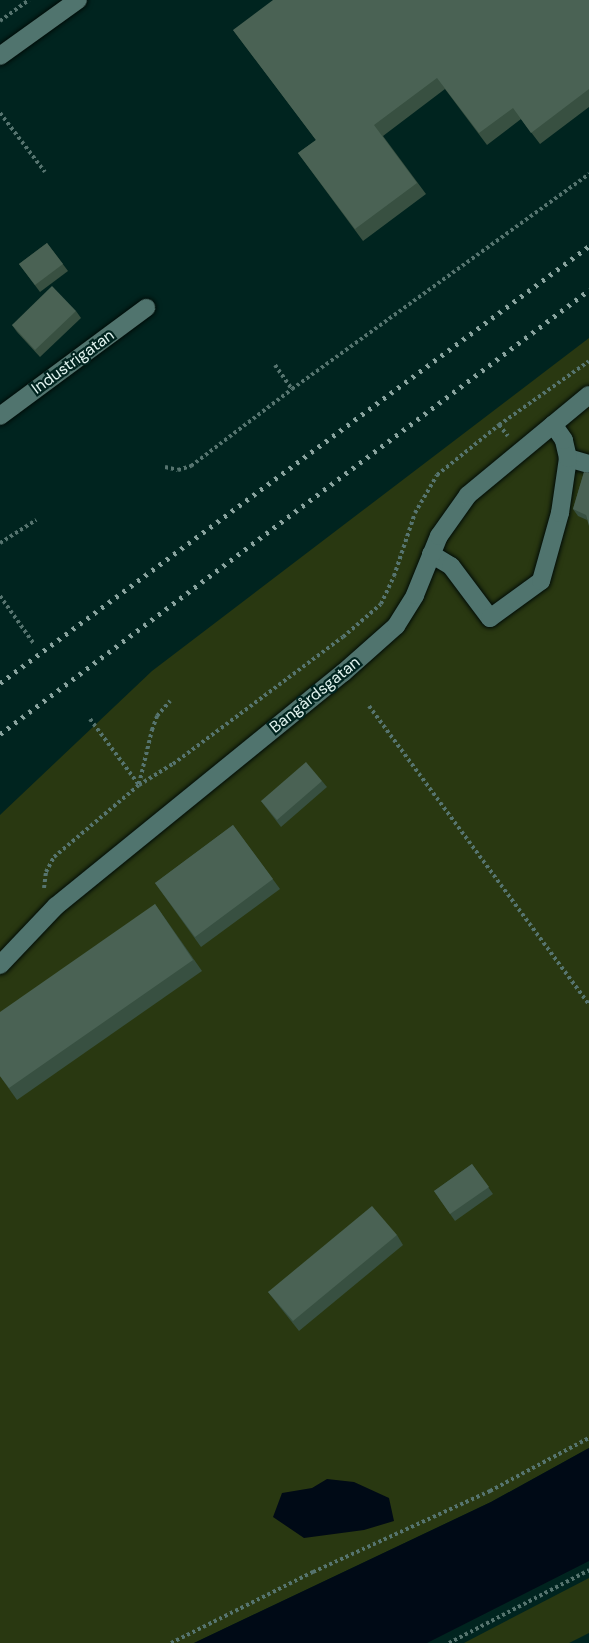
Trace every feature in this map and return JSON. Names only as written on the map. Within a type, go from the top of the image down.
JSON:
[{"type":"street","points":[[0,56],[78,0]]},
{"type":"street","name":"Industrigatan","points":[[0,416],[146,308]]},
{"type":"street","name":"Bangårdsgatan","points":[[0,964],[56,906],[382,640],[406,612],[431,554],[454,512],[468,495],[589,395]]},
{"type":"street","points":[[431,554],[451,566],[490,618],[541,581],[560,513],[568,458],[564,440],[553,424]]},
{"type":"street","points":[[568,458],[589,464]]},
{"type":"path","points":[[0,21],[29,0]]},
{"type":"path","points":[[0,113],[45,172]]},
{"type":"path","points":[[165,468],[178,470],[191,466],[292,389],[589,174]]},
{"type":"path","points":[[56,906],[45,891],[44,880],[49,864],[139,785],[172,764],[365,620],[385,598],[415,513],[437,475],[499,425],[589,360]]},
{"type":"path","points":[[276,365],[292,389]]},
{"type":"path","points":[[0,543],[36,520]]},
{"type":"path","points":[[0,596],[34,644]]},
{"type":"path","points":[[139,785],[157,716],[170,701]]},
{"type":"path","points":[[369,706],[589,1004]]},
{"type":"path","points":[[90,719],[139,785]]},
{"type":"path","points":[[171,1643],[313,1572],[490,1491],[589,1438]]},
{"type":"path","points":[[449,1643],[589,1570]]},
{"type":"green space","points":[[589,338],[589,1448],[491,1502],[194,1643],[0,1643],[0,815],[152,671]]},
{"type":"green space","points":[[589,1578],[589,1633],[569,1643],[464,1643]]},
{"type":"shaded area","points":[[589,1448],[589,1561],[427,1643],[194,1643],[491,1502]]},
{"type":"shaded area","points":[[327,1479],[354,1482],[389,1498],[394,1521],[364,1530],[304,1538],[273,1517],[282,1493],[312,1488]]},
{"type":"building","points":[[273,0],[589,0],[589,89],[531,133],[513,108],[479,133],[437,78],[374,125],[417,183],[355,229],[298,153],[316,140],[233,30]]},
{"type":"building","points":[[47,243],[63,264],[35,285],[19,264]]},
{"type":"building","points":[[52,286],[76,311],[35,350],[12,325]]},
{"type":"building","points":[[584,472],[589,473],[589,526],[586,515],[573,509]]},
{"type":"building","points":[[306,762],[322,781],[277,820],[261,801]]},
{"type":"building","points":[[233,825],[273,879],[195,937],[155,883]]},
{"type":"building","points":[[155,904],[193,960],[9,1088],[0,1076],[0,1012]]},
{"type":"building","points":[[472,1164],[489,1187],[450,1214],[434,1191]]},
{"type":"building","points":[[372,1206],[397,1235],[293,1321],[268,1292]]},
{"type":"railway","points":[[0,683],[589,246]]},
{"type":"railway","points":[[0,734],[589,290]]}]
